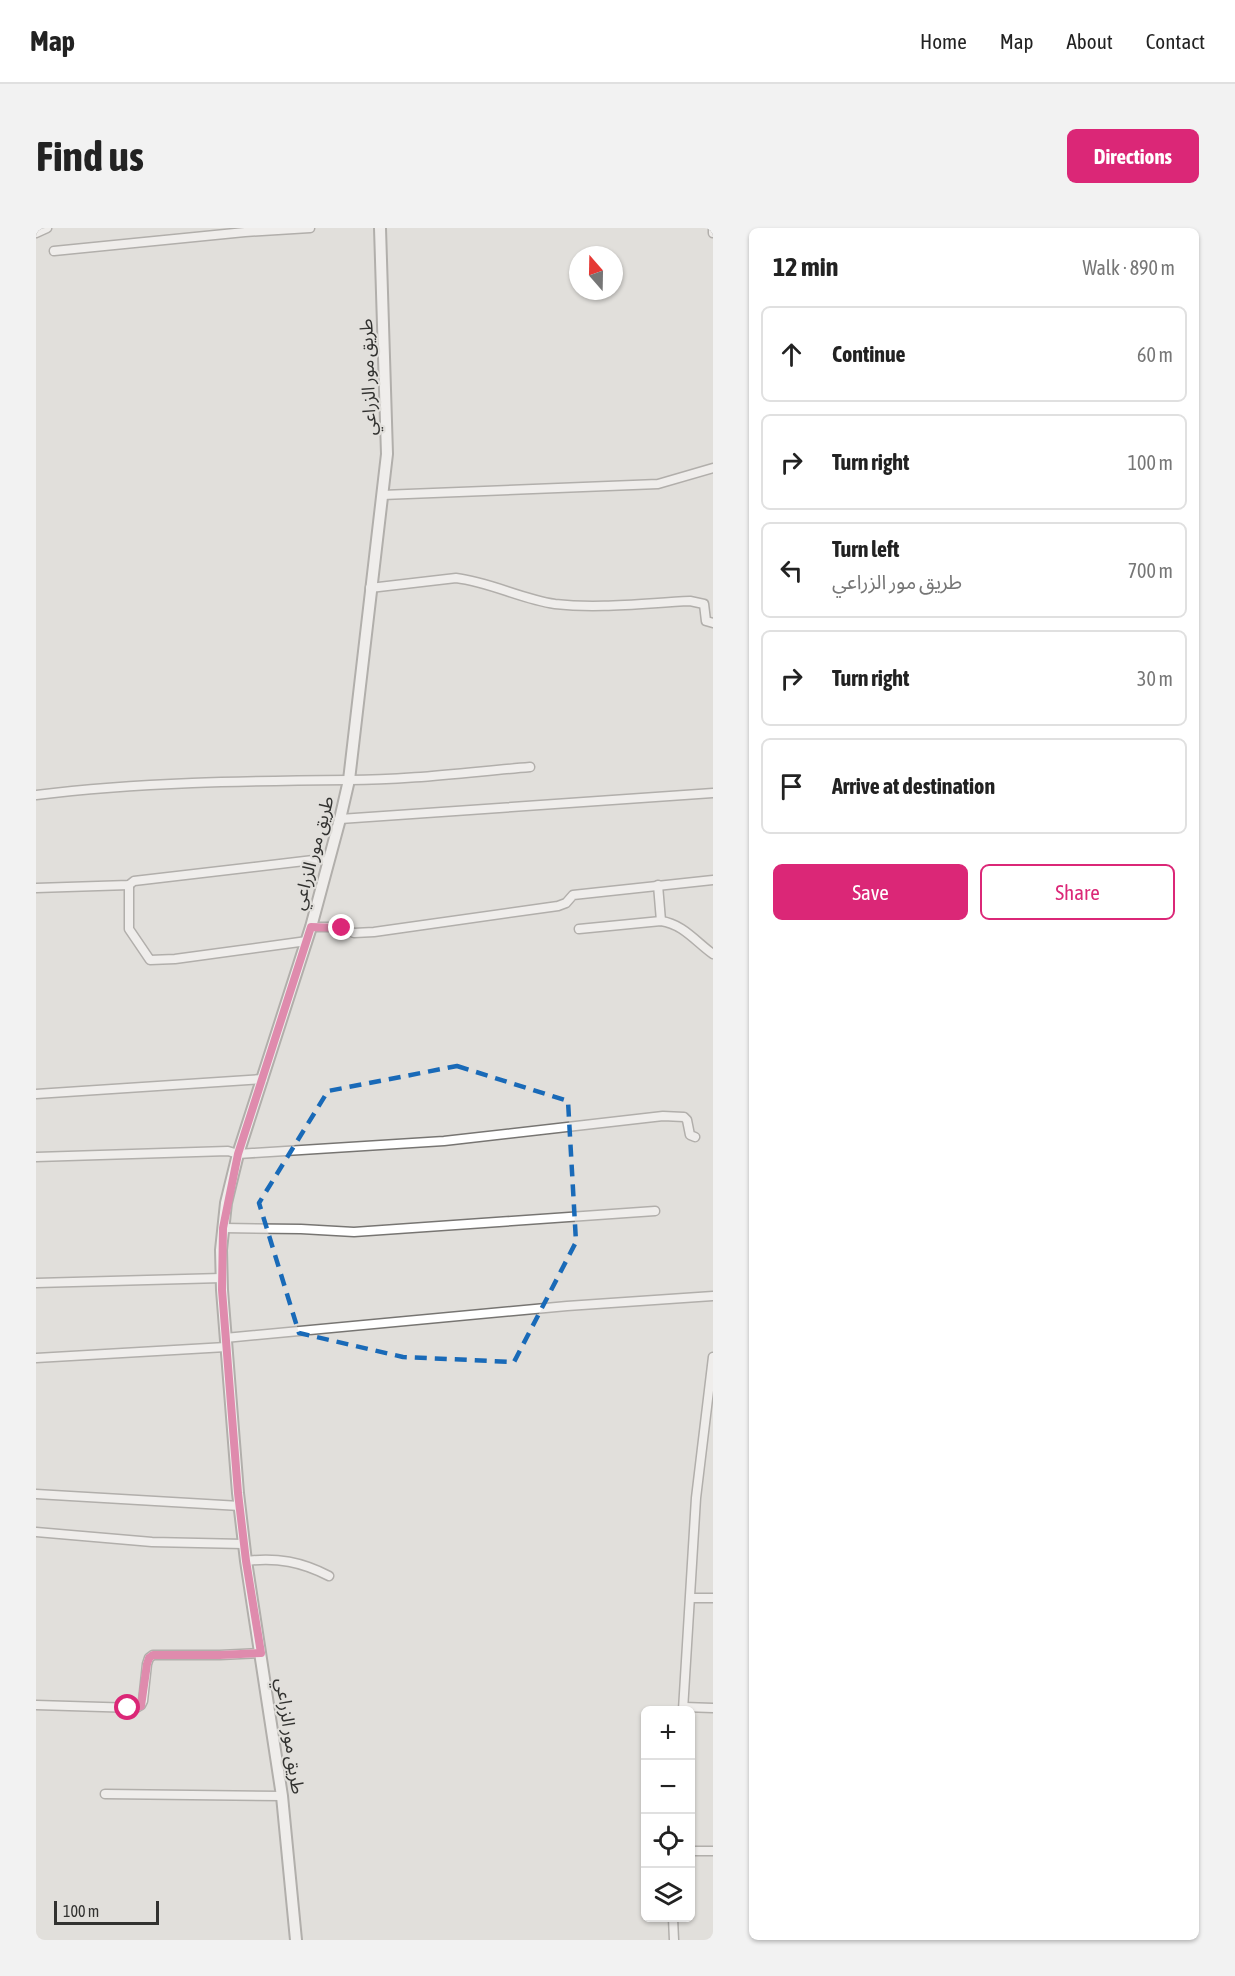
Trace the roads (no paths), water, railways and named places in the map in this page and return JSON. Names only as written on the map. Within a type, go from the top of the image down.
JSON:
[{"type":"street","points":[[36,232],[47,228]]},
{"type":"street","points":[[54,251],[245,232],[310,228]]},
{"type":"street","name":"طريق مور الزراعي","points":[[296,1940],[282,1796],[246,1561],[240,1506],[222,1278],[223,1228],[238,1154],[307,941],[349,780],[387,454],[380,228]]},
{"type":"street","points":[[712,228],[713,233]]},
{"type":"street","points":[[382,495],[658,484],[713,468]]},
{"type":"street","points":[[370,588],[456,578],[468,579],[531,599],[555,604],[584,606],[690,601],[704,604],[706,621],[713,623]]},
{"type":"street","points":[[36,795],[256,780],[349,780],[530,767]]},
{"type":"street","points":[[340,819],[713,793]]},
{"type":"street","points":[[36,888],[129,885],[134,881],[330,858]]},
{"type":"street","points":[[311,927],[339,927],[354,933],[374,932],[558,906],[566,903],[573,895],[713,880]]},
{"type":"street","points":[[129,885],[129,929],[150,960],[176,959],[307,941]]},
{"type":"street","points":[[658,885],[662,921]]},
{"type":"street","points":[[579,929],[669,922],[688,933],[713,954]]},
{"type":"street","points":[[36,1094],[263,1078]]},
{"type":"street","points":[[36,1156],[228,1151],[238,1154],[444,1141],[663,1116],[684,1117],[687,1120],[690,1135],[695,1137]]},
{"type":"street","points":[[223,1228],[354,1232],[655,1211]]},
{"type":"street","points":[[36,1283],[222,1278]]},
{"type":"street","points":[[36,1358],[226,1342],[567,1306],[713,1296]]},
{"type":"street","points":[[684,1706],[698,1475],[713,1357]]},
{"type":"street","points":[[36,1494],[240,1506]]},
{"type":"street","points":[[36,1532],[152,1542],[244,1544]]},
{"type":"street","points":[[246,1561],[281,1559],[304,1564],[329,1576]]},
{"type":"street","points":[[691,1598],[713,1598]]},
{"type":"street","points":[[36,1705],[136,1708],[141,1706],[143,1701],[147,1664],[153,1655],[261,1653]]},
{"type":"street","points":[[695,1709],[713,1708]]},
{"type":"street","points":[[105,1794],[282,1796]]},
{"type":"street","points":[[695,1851],[713,1851]]},
{"type":"street","points":[[673,1922],[674,1940]]}]
